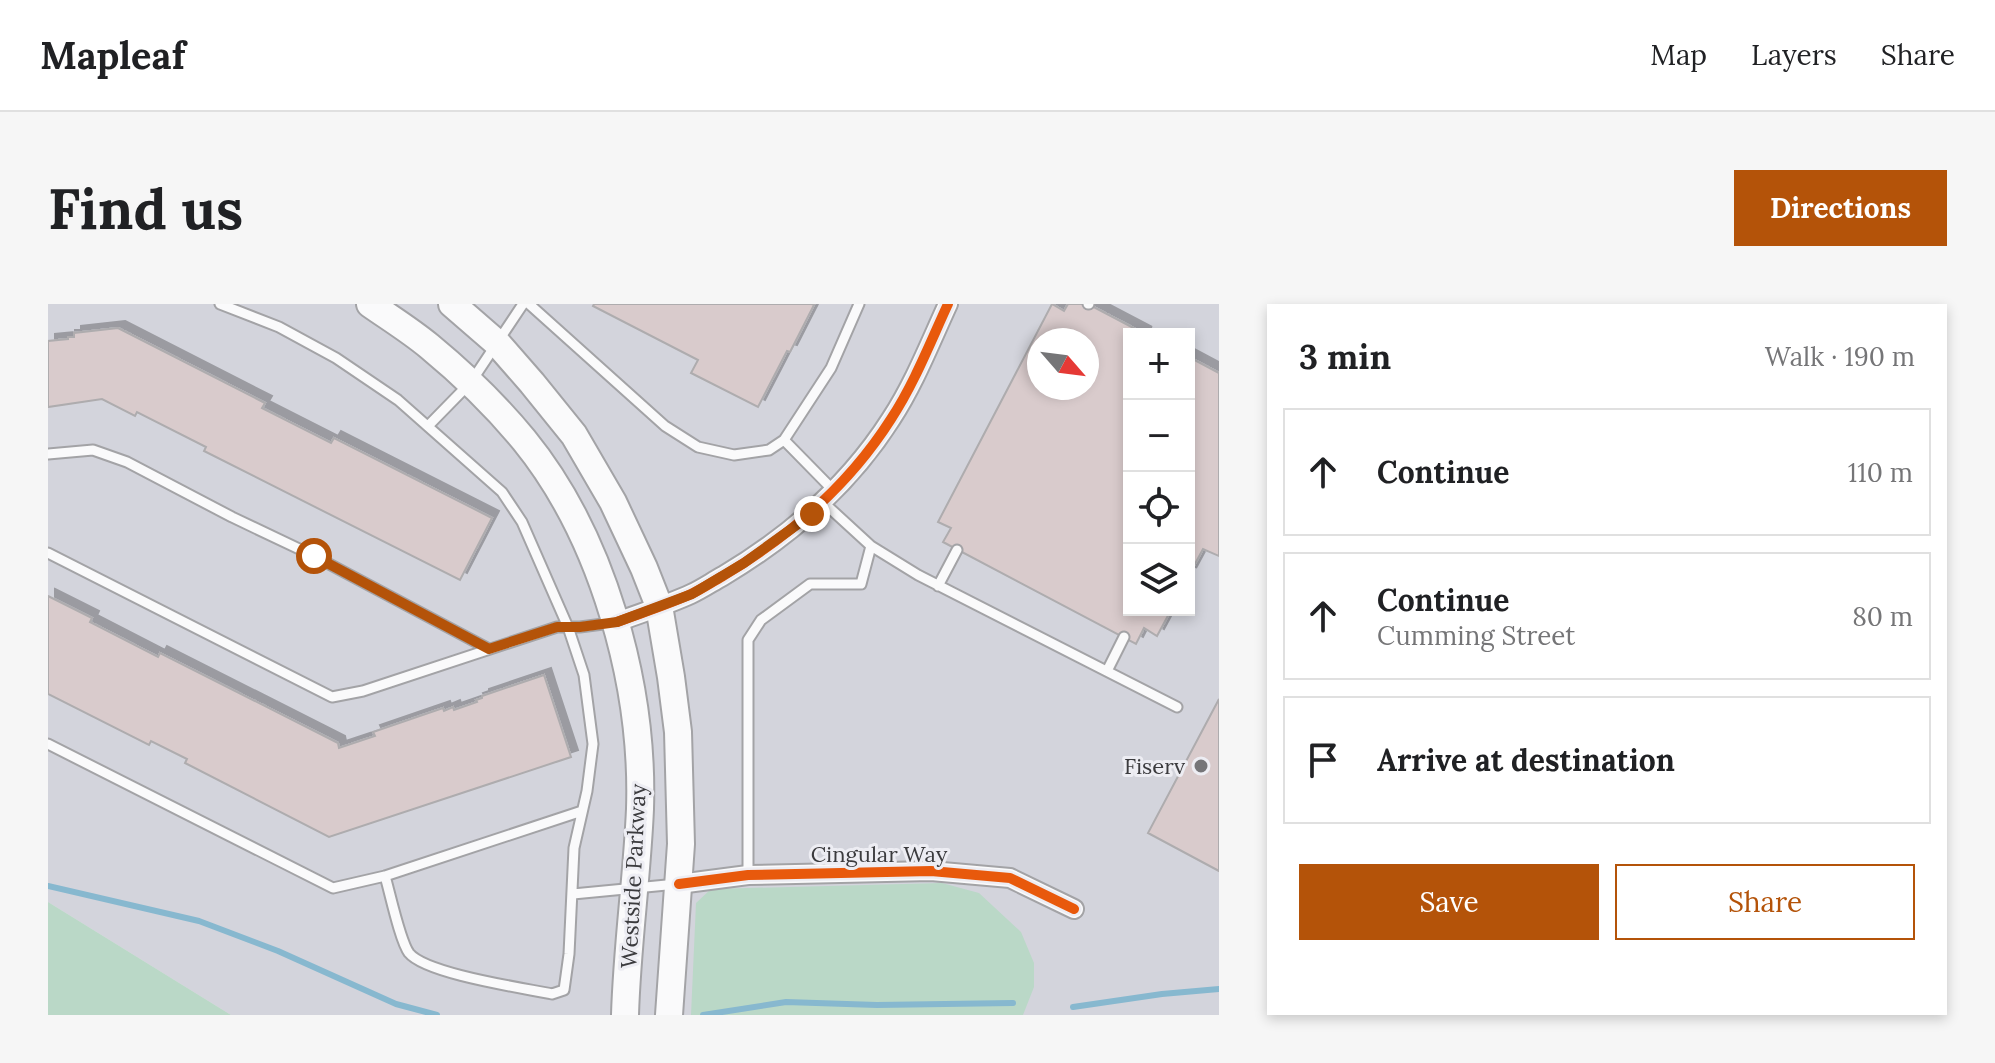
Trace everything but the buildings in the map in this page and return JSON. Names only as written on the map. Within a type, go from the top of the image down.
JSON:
[{"type":"main road","name":"Westside Parkway","points":[[370,304],[428,344],[471,382],[525,440],[561,494],[590,550],[617,622],[636,718],[640,807],[625,1015]]},
{"type":"main road","name":"Westside Parkway","points":[[452,304],[497,343],[574,435],[613,502],[659,606],[678,732],[681,844],[669,1015]]},
{"type":"street","points":[[617,622],[692,594],[744,563],[812,514],[867,454],[892,418],[948,304]]},
{"type":"street","name":"Cingular Way","points":[[679,884],[748,875],[931,871],[1010,878],[1074,909]]},
{"type":"lane","points":[[220,304],[279,327],[336,358],[398,400],[502,492],[522,522],[568,627],[584,675],[593,744],[587,791],[574,848],[564,990],[552,994],[439,971],[410,954],[385,876]]},
{"type":"lane","points":[[428,426],[471,382],[526,304],[665,426],[698,447],[734,455],[769,450],[784,440],[831,368],[859,304]]},
{"type":"lane","points":[[784,440],[871,546],[938,586],[1177,707]]},
{"type":"lane","points":[[48,454],[93,450],[127,462],[489,649]]},
{"type":"lane","points":[[748,875],[748,640],[761,620],[810,584],[861,584],[871,546]]},
{"type":"lane","points":[[938,586],[957,550]]},
{"type":"lane","points":[[48,553],[332,697],[363,691],[557,627],[617,622]]},
{"type":"lane","points":[[1107,671],[1124,637]]},
{"type":"lane","points":[[48,744],[333,888],[385,876],[582,811]]},
{"type":"lane","points":[[573,894],[679,884]]},
{"type":"shaded area","points":[[48,304],[1219,304],[1219,1015],[231,1015],[48,902]]},
{"type":"green space","points":[[942,883],[979,893],[1021,932],[1034,963],[1034,987],[1023,1015],[691,1015],[696,903],[711,889]]},
{"type":"green space","points":[[48,902],[231,1015],[48,1015]]},
{"type":"waterway","points":[[48,886],[199,921],[278,951],[396,1004],[437,1015]]},
{"type":"waterway","points":[[1073,1007],[1219,989]]},
{"type":"waterway","points":[[703,1015],[786,1002],[877,1005],[1013,1003]]},
{"type":"cycle path","points":[[617,622],[703,588],[772,544],[837,487],[874,443],[899,406],[948,304]]},
{"type":"cycle path","points":[[679,884],[748,875],[931,871],[1010,878],[1074,909]]},
{"type":"place","name":"Fiserv","points":[[1201,766]]},
{"type":"route","points":[[314,556],[489,649],[557,627],[617,622],[692,594],[744,563],[812,514]]}]
